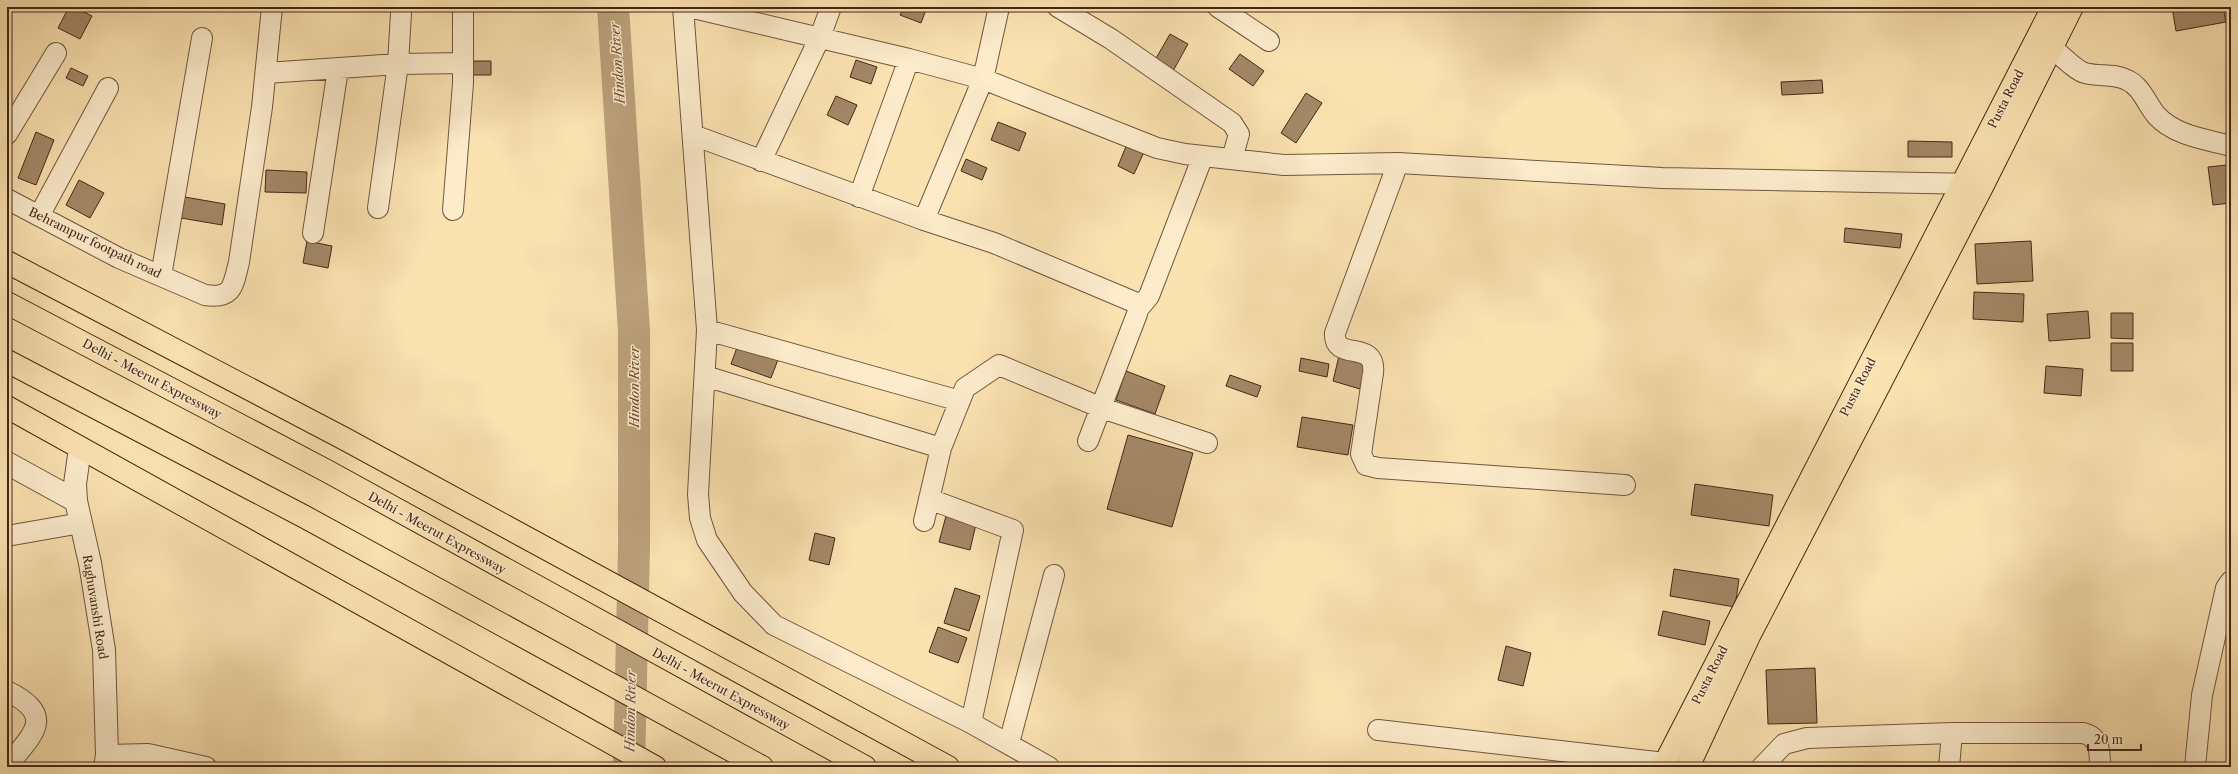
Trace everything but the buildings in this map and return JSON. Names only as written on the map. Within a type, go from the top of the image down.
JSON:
[{"type":"main road","name":"Pusta Road","points":[[1688,767],[1753,629],[1973,184],[2053,7]]},
{"type":"main road","name":"Pusta Road","points":[[1664,765],[1973,184],[2072,7]]},
{"type":"main road","points":[[7,262],[343,438],[948,767]]},
{"type":"main road","name":"Delhi - Meerut Expressway","points":[[7,304],[326,471],[865,767]]},
{"type":"main road","points":[[7,361],[305,517],[762,767]]},
{"type":"main road","points":[[7,407],[284,563],[655,767]]},
{"type":"street","points":[[272,7],[266,73],[398,64],[462,63]]},
{"type":"street","points":[[453,210],[462,63],[463,7]]},
{"type":"street","points":[[683,7],[707,330],[698,494],[700,518],[707,540],[743,593],[774,624],[971,723],[1009,743],[1049,767]]},
{"type":"street","points":[[689,7],[909,59],[983,79],[1157,148],[1203,156],[1284,165],[1398,164],[1662,178],[1973,184]]},
{"type":"street","points":[[761,161],[820,38],[831,7]]},
{"type":"street","points":[[924,220],[983,79],[999,7]]},
{"type":"street","points":[[1058,7],[1111,39],[1232,123],[1239,134],[1232,159]]},
{"type":"street","points":[[1218,7],[1269,41]]},
{"type":"street","points":[[378,208],[398,64],[401,13]]},
{"type":"street","points":[[160,276],[202,38]]},
{"type":"street","points":[[2051,47],[2083,73],[2117,76],[2129,80],[2140,91],[2156,114],[2168,126],[2184,134],[2231,146]]},
{"type":"street","points":[[7,134],[56,53]]},
{"type":"street","points":[[859,197],[909,59]]},
{"type":"street","points":[[313,233],[338,69]]},
{"type":"street","name":"Behrampur footpath road","points":[[7,199],[119,258],[205,295],[223,295],[229,292],[233,286],[262,107],[266,73]]},
{"type":"street","points":[[39,216],[108,88]]},
{"type":"street","points":[[693,135],[859,197],[1001,246],[1129,299],[1137,304],[1139,308]]},
{"type":"street","points":[[1088,441],[1102,408],[1139,308],[1149,296],[1203,156]]},
{"type":"street","points":[[1398,164],[1335,333],[1335,343],[1338,346],[1364,354],[1370,357],[1373,361],[1373,373],[1361,454],[1366,465],[1378,468],[1625,485]]},
{"type":"street","points":[[707,330],[960,402]]},
{"type":"street","points":[[924,521],[941,448],[965,388],[999,365],[1102,408],[1207,443]]},
{"type":"street","points":[[705,376],[941,448]]},
{"type":"street","name":"Raghuvanshi Road","points":[[80,448],[75,484],[76,500],[104,650],[106,761]]},
{"type":"street","points":[[7,463],[76,500]]},
{"type":"street","points":[[929,500],[1013,530],[971,723]]},
{"type":"street","points":[[7,536],[81,523]]},
{"type":"street","points":[[1009,743],[1054,576]]},
{"type":"street","points":[[2195,767],[2202,695],[2229,586]]},
{"type":"street","points":[[7,691],[29,704],[34,711],[37,723],[29,739],[7,766]]},
{"type":"street","points":[[1378,730],[1664,765]]},
{"type":"street","points":[[1949,767],[1952,733]]},
{"type":"street","points":[[1762,767],[1778,748],[1798,739],[1952,733],[2083,733],[2090,735],[2098,744],[2100,767]]},
{"type":"street","points":[[106,761],[148,754],[206,767]]},
{"type":"waterway","name":"Hindon River","points":[[613,7],[634,331],[634,549],[629,767]]}]
